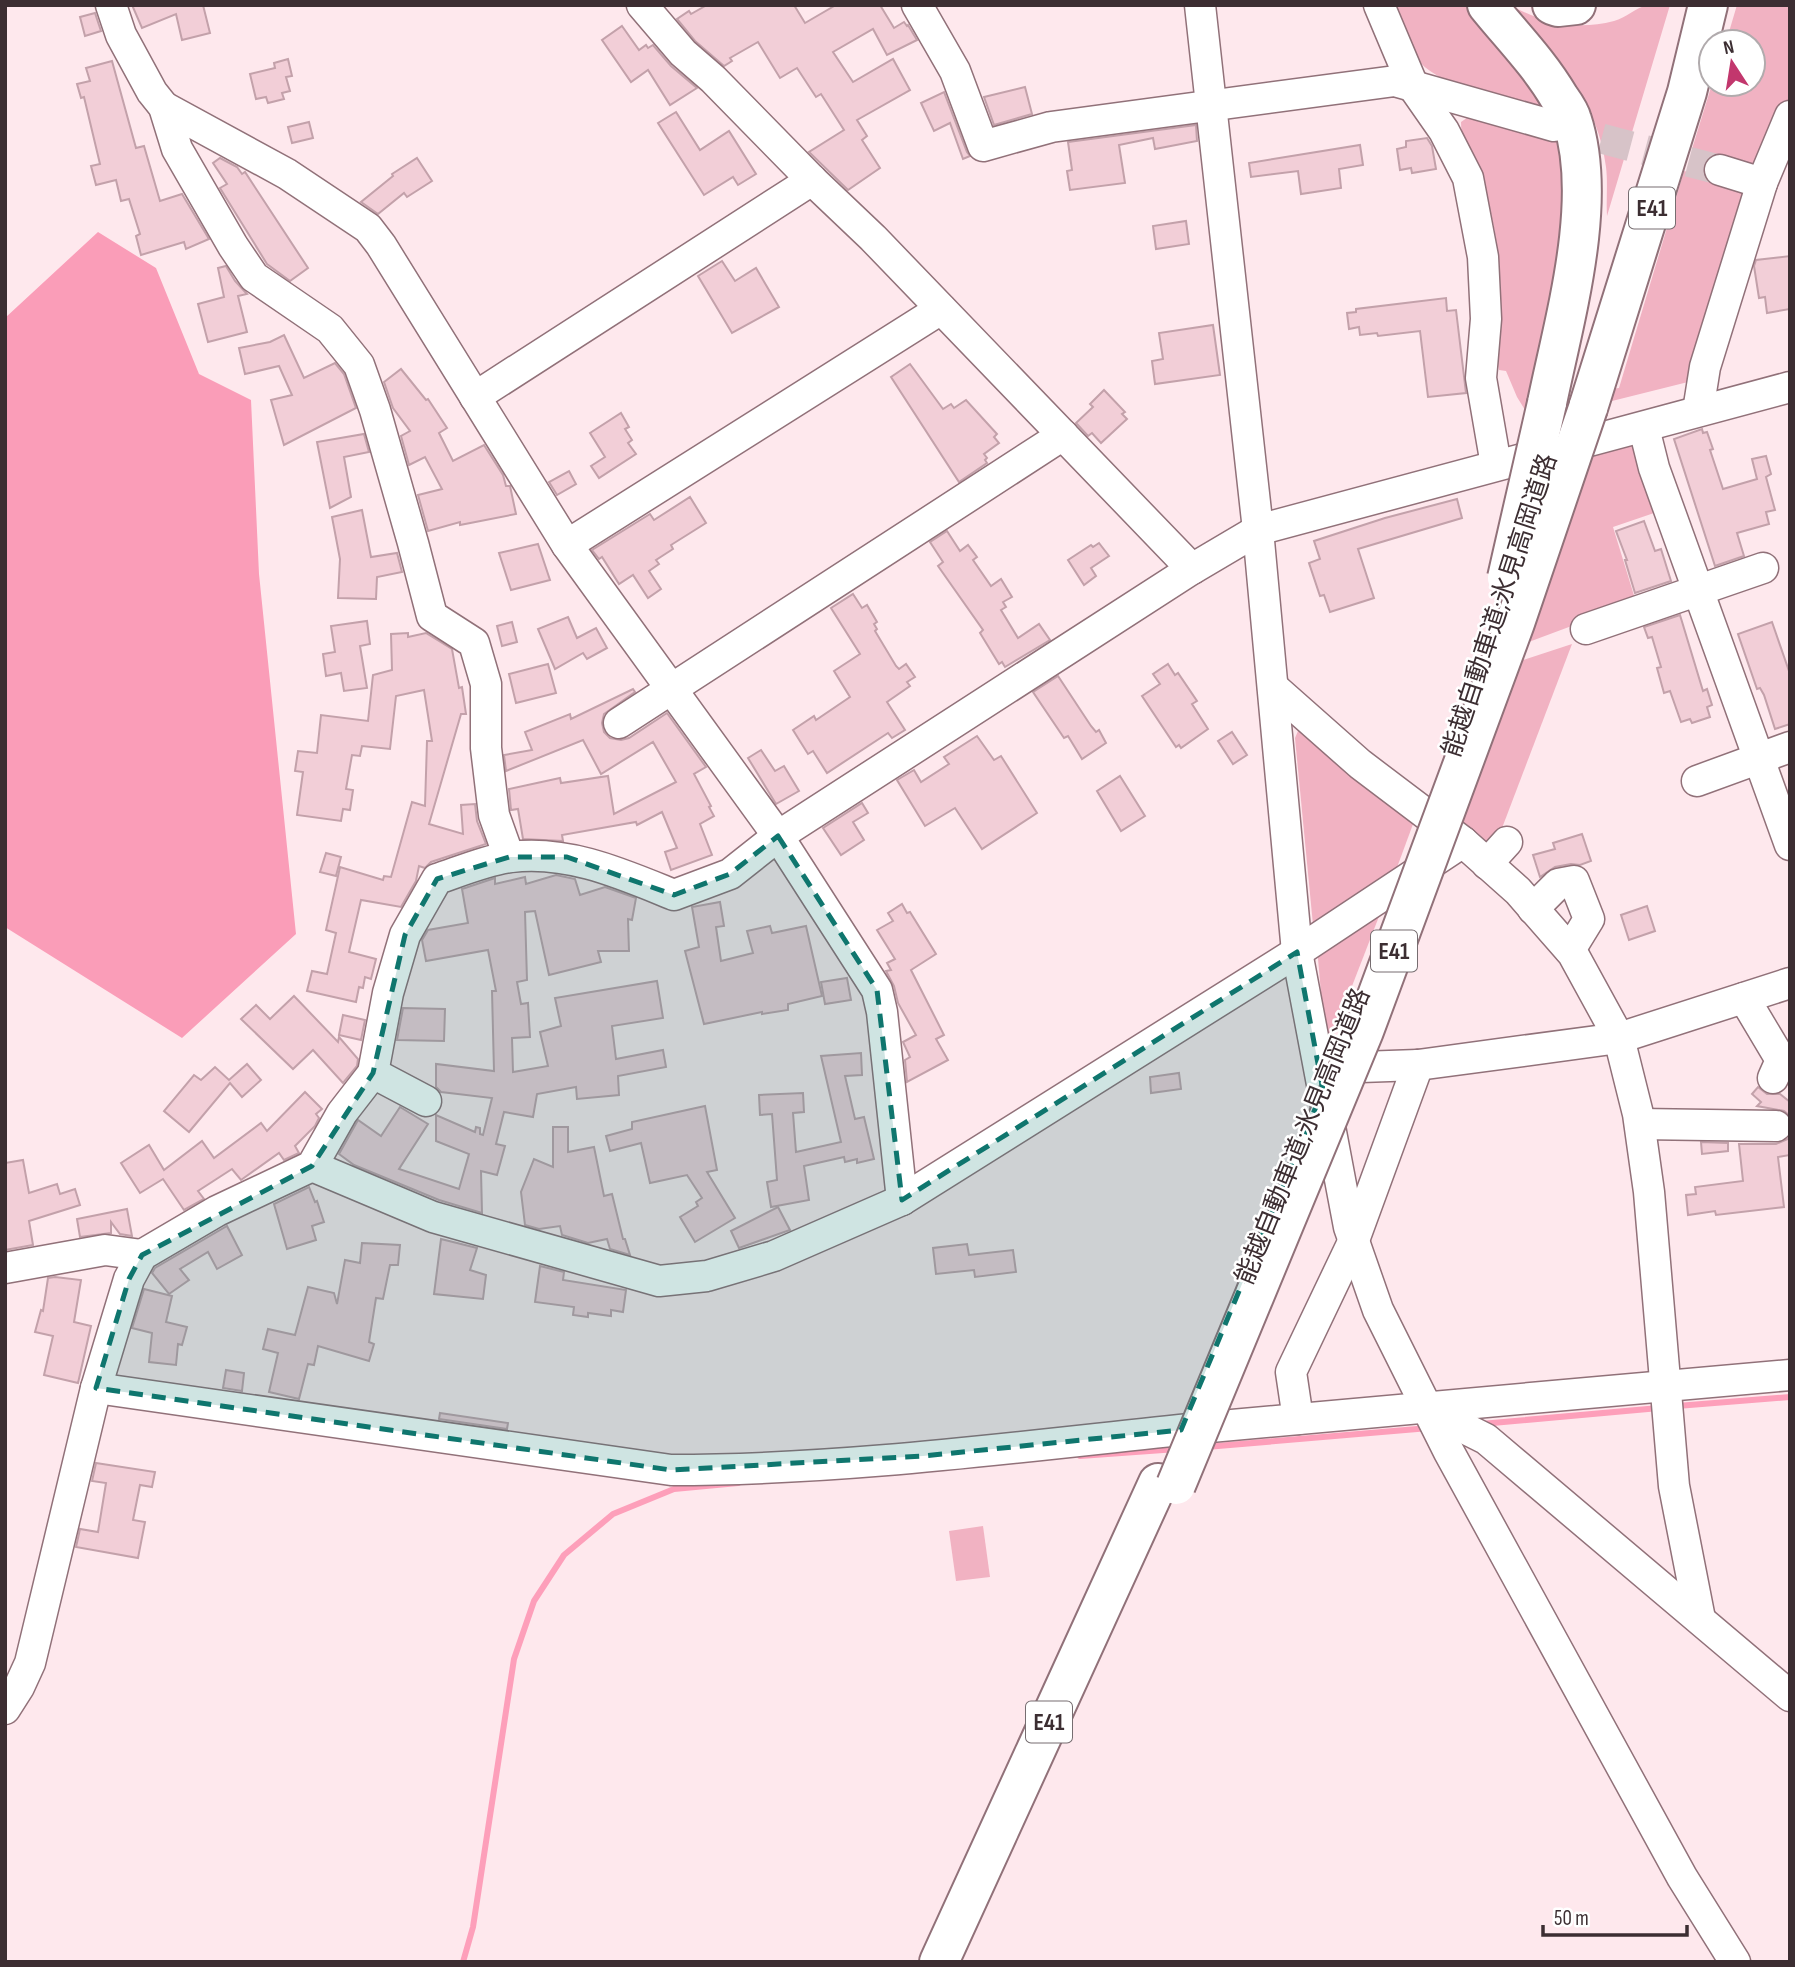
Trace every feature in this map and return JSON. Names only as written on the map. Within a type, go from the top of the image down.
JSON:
[{"type":"highway","points":[[1487,5],[1545,72],[1565,106],[1572,118],[1582,167],[1580,226],[1569,295],[1566,406]]},
{"type":"highway","points":[[1552,5],[1576,5]]},
{"type":"highway","name":"能越自動車道;氷見高岡道路","points":[[939,1962],[1167,1484],[1316,1109],[1467,708],[1566,406],[1687,5]]},
{"type":"highway","name":"能越自動車道;氷見高岡道路","points":[[963,1962],[1369,1018],[1515,623],[1566,406],[1687,92],[1708,5]]},
{"type":"highway","points":[[1687,92],[1718,5]]},
{"type":"street","points":[[111,5],[121,35],[152,92],[164,107],[177,149],[191,178],[254,277],[330,329],[359,365],[414,543],[432,616],[474,643],[486,684],[486,748],[494,815],[509,857]]},
{"type":"street","points":[[642,5],[683,52],[873,238],[1192,569]]},
{"type":"street","points":[[917,5],[956,71],[983,146],[1051,127],[1395,81],[1554,126]]},
{"type":"street","points":[[1200,5],[1258,530],[1297,952],[1349,1227],[1378,1310],[1426,1409],[1682,1877],[1735,1962]]},
{"type":"street","points":[[1379,5],[1415,88],[1444,131],[1468,178],[1483,257],[1486,319],[1482,377],[1496,465]]},
{"type":"street","points":[[164,107],[287,174],[368,228],[381,245],[567,545],[778,836],[877,990],[882,1012],[902,1200]]},
{"type":"street","points":[[1698,411],[1705,367],[1762,183],[1790,116]]},
{"type":"street","points":[[1720,170],[1762,183]]},
{"type":"street","points":[[475,397],[812,180]]},
{"type":"street","points":[[567,545],[942,309]]},
{"type":"street","points":[[5,1709],[30,1662],[96,1388],[129,1279],[142,1255],[217,1211],[312,1166],[342,1113],[373,1073],[388,993],[405,936],[438,878],[509,857],[567,857],[622,874],[674,895],[730,874],[778,836],[1192,569],[1258,530],[1790,387]]},
{"type":"street","points":[[1644,428],[1654,468],[1790,845]]},
{"type":"street","points":[[619,723],[1063,435]]},
{"type":"street","points":[[1586,629],[1763,568]]},
{"type":"street","points":[[1273,687],[1360,764],[1463,842],[1518,891],[1570,950],[1619,1038],[1640,1124],[1649,1192],[1674,1486],[1700,1619]]},
{"type":"street","points":[[1697,781],[1790,747]]},
{"type":"street","points":[[312,1166],[392,1202],[433,1217],[659,1281],[707,1276],[774,1256],[902,1200],[1297,952],[1463,842]]},
{"type":"street","points":[[1487,864],[1507,842]]},
{"type":"street","points":[[1534,909],[1558,884],[1574,881],[1589,919],[1570,950]]},
{"type":"street","points":[[1319,1068],[1418,1065],[1619,1038],[1790,983]]},
{"type":"street","points":[[1744,998],[1782,1060],[1773,1078]]},
{"type":"street","points":[[1298,1419],[1292,1373],[1354,1240],[1418,1065]]},
{"type":"street","points":[[373,1073],[426,1101]]},
{"type":"street","points":[[1640,1124],[1776,1126]]},
{"type":"street","points":[[5,1268],[105,1250],[142,1255]]},
{"type":"street","points":[[96,1388],[671,1470],[726,1470],[923,1456],[1790,1375]]},
{"type":"street","points":[[1426,1409],[1486,1438],[1790,1696]]},
{"type":"highlighted area","points":[[778,836],[877,990],[902,1200],[1297,952],[1323,1090],[1181,1430],[923,1456],[671,1470],[96,1388],[129,1279],[142,1255],[312,1166],[373,1073],[405,935],[437,879],[509,857],[567,857],[674,895],[730,874]]},
{"type":"shaded area","points":[[1389,5],[1470,5],[1554,113],[1460,87],[1443,79],[1416,58]]},
{"type":"shaded area","points":[[1510,5],[1547,21],[1586,25],[1614,21],[1648,5],[1670,5],[1607,216],[1606,167],[1593,119],[1570,79]]},
{"type":"shaded area","points":[[1737,5],[1790,5],[1790,94],[1767,159],[1752,167],[1692,149],[1708,98],[1767,98],[1767,28],[1730,28]]},
{"type":"shaded area","points":[[1474,113],[1566,143],[1574,177],[1530,418],[1506,371],[1499,370],[1500,294],[1497,245],[1487,198],[1467,152],[1461,122]]},
{"type":"shaded area","points":[[1684,171],[1741,185],[1750,200],[1688,382],[1604,403],[1609,389],[1619,388]]},
{"type":"shaded area","points":[[98,232],[156,268],[199,374],[251,400],[259,574],[296,934],[182,1038],[5,927],[5,318]]},
{"type":"shaded area","points":[[1635,444],[1657,512],[1613,527],[1636,602],[1515,647],[1583,458]]},
{"type":"shaded area","points":[[1572,644],[1499,836],[1488,847],[1455,822],[1508,665]]},
{"type":"shaded area","points":[[1305,730],[1416,816],[1392,881],[1313,925],[1295,738],[1298,731]]},
{"type":"shaded area","points":[[1385,901],[1328,1048],[1317,947]]},
{"type":"shaded area","points":[[983,1526],[990,1577],[956,1581],[949,1531]]},
{"type":"building","points":[[132,5],[203,5],[210,33],[182,40],[176,14],[142,28]]},
{"type":"building","points":[[707,5],[794,5],[805,23],[836,5],[880,5],[894,28],[904,22],[908,25],[917,40],[887,55],[873,29],[833,52],[853,82],[893,59],[910,90],[857,120],[867,136],[862,140],[880,168],[848,190],[809,152],[844,130],[821,94],[816,97],[797,68],[780,78],[758,42],[730,58],[732,61],[724,66],[695,41],[677,19],[689,11],[691,14]]},
{"type":"building","points":[[95,13],[101,31],[85,36],[80,17]]},
{"type":"building","points":[[622,26],[639,50],[646,45],[648,48],[653,45],[671,66],[697,88],[670,105],[648,70],[631,82],[602,40]]},
{"type":"building","points":[[288,59],[292,76],[286,77],[290,91],[282,93],[284,99],[268,103],[266,97],[256,99],[250,74],[275,68],[274,63]]},
{"type":"building","points":[[112,61],[136,148],[144,146],[160,201],[182,194],[209,239],[186,249],[184,242],[141,255],[136,236],[140,234],[129,199],[121,201],[116,180],[96,185],[91,166],[100,164],[84,97],[81,98],[77,84],[90,81],[86,68]]},
{"type":"building","points":[[1025,87],[1032,114],[994,125],[984,97]]},
{"type":"building","points":[[944,92],[970,156],[963,159],[950,123],[934,131],[921,103]]},
{"type":"building","points":[[676,112],[700,150],[729,131],[756,174],[738,185],[733,177],[704,195],[658,123]]},
{"type":"building","points":[[309,122],[313,138],[292,143],[288,127]]},
{"type":"building","points":[[1196,125],[1197,141],[1155,149],[1153,138],[1119,145],[1125,183],[1070,190],[1067,171],[1072,170],[1068,142]]},
{"type":"building","points":[[1427,138],[1432,146],[1436,169],[1412,173],[1411,168],[1400,170],[1397,149],[1406,147],[1406,141]]},
{"type":"building","points":[[1360,145],[1363,165],[1339,169],[1341,188],[1301,194],[1298,171],[1251,177],[1249,163]]},
{"type":"building","points":[[220,158],[237,167],[242,174],[245,172],[308,268],[290,281],[267,264],[220,188],[227,184],[213,163]]},
{"type":"building","points":[[417,158],[432,181],[407,197],[404,193],[378,214],[361,202],[393,176],[392,174]]},
{"type":"building","points":[[1186,221],[1189,244],[1156,249],[1153,226]]},
{"type":"building","points":[[1790,256],[1790,309],[1767,313],[1765,297],[1759,298],[1754,266],[1756,260]]},
{"type":"building","points":[[722,261],[735,281],[756,268],[779,307],[732,333],[698,276]]},
{"type":"building","points":[[226,266],[247,294],[238,296],[247,332],[208,342],[198,304],[224,297],[218,268]]},
{"type":"building","points":[[1446,298],[1447,311],[1456,310],[1466,393],[1428,397],[1420,331],[1378,336],[1377,333],[1360,335],[1359,327],[1349,329],[1347,313],[1356,312],[1356,309]]},
{"type":"building","points":[[1213,325],[1220,375],[1155,384],[1152,361],[1163,359],[1159,333]]},
{"type":"building","points":[[284,335],[304,378],[335,363],[344,374],[356,408],[284,445],[271,400],[292,395],[279,366],[245,374],[239,348],[270,342]]},
{"type":"building","points":[[910,364],[943,409],[951,404],[954,408],[966,400],[997,434],[994,437],[999,443],[984,454],[987,463],[959,482],[891,377]]},
{"type":"building","points":[[401,369],[426,400],[428,399],[447,428],[439,433],[453,461],[484,445],[503,475],[506,486],[510,486],[516,514],[460,525],[460,522],[428,531],[418,495],[442,489],[425,457],[409,465],[401,436],[410,431],[393,408],[384,382]]},
{"type":"building","points":[[1104,390],[1125,412],[1122,414],[1127,419],[1101,443],[1092,433],[1088,436],[1076,423],[1093,407],[1090,404]]},
{"type":"building","points":[[621,413],[629,427],[625,429],[632,440],[628,443],[636,454],[599,478],[591,466],[605,457],[590,433]]},
{"type":"building","points":[[1702,429],[1703,433],[1707,432],[1713,449],[1710,450],[1723,489],[1757,479],[1752,459],[1766,456],[1771,474],[1766,477],[1775,510],[1766,512],[1769,524],[1737,533],[1744,556],[1715,566],[1674,439]]},
{"type":"building","points":[[364,434],[369,452],[344,457],[351,497],[330,508],[317,442]]},
{"type":"building","points":[[569,471],[576,484],[557,495],[549,482]]},
{"type":"building","points":[[690,497],[706,523],[671,545],[673,549],[656,560],[659,564],[649,571],[661,589],[648,598],[633,575],[619,584],[602,557],[599,559],[592,550],[650,514],[654,520]]},
{"type":"building","points":[[1457,499],[1462,518],[1358,549],[1374,598],[1330,612],[1324,595],[1320,596],[1309,563],[1320,559],[1314,541]]},
{"type":"building","points":[[362,510],[371,557],[397,553],[402,572],[377,577],[376,599],[338,598],[340,559],[332,517]]},
{"type":"building","points":[[1644,521],[1655,551],[1661,549],[1671,581],[1635,593],[1616,531]]},
{"type":"building","points":[[947,531],[960,551],[968,545],[977,557],[973,560],[991,586],[1001,579],[1012,597],[1003,602],[1006,607],[1001,610],[1018,638],[1039,624],[1050,640],[1005,667],[1002,662],[999,664],[980,633],[983,630],[938,566],[943,562],[930,542]]},
{"type":"building","points":[[1099,543],[1109,556],[1091,568],[1096,576],[1084,585],[1068,560]]},
{"type":"building","points":[[538,544],[550,580],[511,590],[499,553]]},
{"type":"building","points":[[853,594],[862,608],[867,605],[877,622],[874,624],[877,629],[875,631],[896,666],[899,669],[906,664],[915,677],[907,682],[910,686],[887,702],[905,730],[892,738],[888,733],[827,773],[813,751],[808,754],[793,730],[814,716],[816,720],[850,697],[834,671],[860,654],[831,608]]},
{"type":"building","points":[[1680,615],[1703,691],[1707,689],[1712,705],[1707,707],[1710,717],[1692,723],[1690,719],[1681,722],[1670,691],[1664,693],[1657,668],[1661,667],[1652,637],[1648,638],[1644,627]]},
{"type":"building","points":[[568,617],[577,638],[596,628],[607,648],[587,659],[583,653],[555,669],[538,629]]},
{"type":"building","points":[[367,621],[370,644],[360,646],[367,688],[344,691],[341,673],[326,676],[323,654],[335,652],[331,626]]},
{"type":"building","points":[[512,622],[517,642],[502,646],[497,626]]},
{"type":"building","points":[[1772,622],[1790,674],[1790,724],[1775,729],[1764,695],[1760,688],[1757,689],[1738,634]]},
{"type":"building","points":[[408,633],[408,637],[426,633],[452,649],[466,714],[461,714],[429,824],[463,834],[461,805],[475,804],[477,821],[486,844],[431,862],[425,868],[419,866],[416,881],[401,907],[361,900],[349,952],[376,959],[371,979],[365,977],[363,988],[359,987],[356,1002],[307,991],[312,971],[327,974],[336,933],[326,930],[340,867],[383,880],[384,876],[391,877],[412,802],[425,806],[427,741],[432,741],[424,690],[396,696],[390,749],[362,746],[360,756],[352,755],[346,789],[353,790],[350,810],[343,809],[341,821],[297,815],[303,772],[295,771],[298,751],[317,753],[321,715],[368,721],[373,675],[392,670],[391,634]]},
{"type":"building","points":[[548,664],[556,693],[516,703],[509,674]]},
{"type":"building","points":[[1168,664],[1175,675],[1178,673],[1197,701],[1192,704],[1208,729],[1181,748],[1179,745],[1176,747],[1142,696],[1160,684],[1153,674]]},
{"type":"building","points":[[1058,676],[1091,726],[1096,732],[1099,730],[1106,743],[1082,759],[1068,736],[1064,738],[1033,692]]},
{"type":"building","points":[[633,689],[635,692],[604,714],[604,732],[610,738],[629,738],[667,713],[706,767],[694,774],[714,816],[700,824],[712,855],[671,870],[665,852],[677,848],[662,812],[637,825],[636,822],[562,835],[563,841],[523,839],[518,809],[511,810],[509,789],[560,778],[561,783],[608,776],[614,814],[676,782],[653,742],[601,774],[583,740],[506,771],[504,755],[532,750],[525,732],[570,714],[571,719]]},
{"type":"building","points":[[1232,732],[1247,755],[1233,764],[1218,741]]},
{"type":"building","points":[[977,736],[994,760],[1001,756],[1037,813],[982,849],[955,808],[925,826],[897,780],[914,770],[921,782],[949,764],[944,757]]},
{"type":"building","points":[[761,750],[775,771],[784,766],[799,791],[776,804],[748,758]]},
{"type":"building","points":[[1120,776],[1145,816],[1121,831],[1097,791]]},
{"type":"building","points":[[862,803],[868,813],[853,822],[864,840],[841,855],[823,828]]},
{"type":"building","points":[[1582,834],[1591,861],[1580,865],[1555,867],[1540,877],[1533,855],[1555,849],[1553,843]]},
{"type":"building","points":[[326,853],[341,857],[336,876],[320,872]]},
{"type":"building","points":[[556,875],[575,879],[580,895],[605,887],[636,898],[632,920],[628,919],[629,951],[598,951],[601,962],[549,975],[535,911],[525,912],[527,980],[517,982],[521,1004],[528,1003],[530,1037],[512,1038],[513,1072],[548,1066],[540,1032],[561,1026],[555,998],[657,981],[663,1018],[612,1026],[616,1059],[663,1050],[666,1067],[618,1076],[619,1095],[577,1099],[576,1087],[537,1094],[533,1117],[504,1112],[496,1144],[505,1146],[497,1175],[481,1171],[482,1213],[439,1200],[354,1165],[339,1154],[358,1120],[381,1136],[400,1107],[428,1124],[399,1169],[459,1189],[469,1154],[436,1141],[436,1115],[475,1132],[476,1127],[480,1128],[480,1134],[483,1135],[492,1098],[441,1092],[436,1087],[436,1064],[494,1071],[492,991],[496,991],[488,950],[426,961],[422,940],[428,930],[468,923],[462,889],[495,878],[495,884],[525,877],[526,884]]},
{"type":"building","points":[[720,902],[724,926],[716,927],[721,961],[753,953],[747,931],[770,926],[772,933],[806,926],[822,996],[788,1004],[788,1010],[762,1012],[704,1024],[685,951],[699,947],[692,907]]},
{"type":"building","points":[[902,904],[907,913],[910,912],[936,954],[911,970],[944,1035],[936,1039],[948,1060],[907,1082],[905,1060],[910,1057],[903,1042],[916,1035],[898,1003],[894,986],[886,971],[891,970],[887,963],[895,959],[877,930],[893,921],[888,913]]},
{"type":"building","points":[[1647,906],[1655,931],[1629,940],[1621,915]]},
{"type":"building","points":[[847,978],[851,1000],[825,1004],[821,982]]},
{"type":"building","points":[[294,996],[338,1042],[339,1037],[358,1059],[357,1066],[343,1083],[313,1050],[293,1069],[241,1019],[256,1005],[270,1019]]},
{"type":"building","points":[[403,1008],[445,1009],[444,1041],[397,1040]]},
{"type":"building","points":[[343,1015],[365,1020],[361,1040],[339,1035]]},
{"type":"building","points":[[861,1053],[862,1075],[845,1076],[855,1119],[864,1117],[874,1159],[857,1163],[857,1159],[845,1162],[844,1157],[804,1166],[809,1200],[771,1207],[767,1182],[777,1180],[772,1114],[760,1115],[759,1095],[803,1093],[804,1112],[793,1113],[796,1152],[841,1142],[821,1056]]},
{"type":"building","points":[[247,1064],[261,1080],[242,1097],[230,1083],[189,1132],[164,1111],[194,1075],[201,1080],[215,1067],[229,1080]]},
{"type":"building","points":[[1179,1073],[1181,1089],[1151,1093],[1150,1077]]},
{"type":"building","points":[[1758,1087],[1767,1094],[1780,1094],[1790,1102],[1790,1116],[1784,1111],[1757,1106],[1761,1102],[1752,1094]]},
{"type":"building","points":[[305,1092],[322,1109],[316,1114],[319,1118],[315,1126],[295,1146],[299,1153],[284,1160],[279,1153],[241,1180],[232,1169],[198,1191],[204,1199],[184,1210],[163,1179],[140,1193],[121,1163],[149,1145],[164,1170],[202,1141],[214,1158],[261,1123],[267,1131]]},
{"type":"building","points":[[705,1106],[717,1170],[707,1172],[735,1218],[695,1242],[680,1217],[698,1206],[696,1202],[702,1198],[687,1175],[650,1183],[641,1143],[610,1151],[606,1136],[632,1129],[632,1122]]},
{"type":"building","points":[[553,1127],[568,1127],[568,1152],[594,1147],[604,1196],[612,1194],[623,1239],[630,1255],[610,1249],[607,1239],[588,1243],[562,1235],[560,1226],[539,1229],[525,1225],[521,1192],[534,1159],[553,1167]]},
{"type":"building","points":[[1790,1138],[1790,1155],[1778,1157],[1784,1207],[1716,1215],[1715,1211],[1688,1215],[1686,1195],[1696,1194],[1695,1187],[1743,1181],[1739,1144],[1776,1144]]},
{"type":"building","points":[[1701,1142],[1728,1143],[1728,1151],[1702,1154]]},
{"type":"building","points":[[23,1160],[29,1193],[57,1184],[60,1194],[75,1189],[80,1205],[29,1221],[33,1245],[5,1250],[5,1163]]},
{"type":"building","points":[[309,1187],[324,1222],[312,1226],[316,1240],[287,1249],[274,1204]]},
{"type":"building","points":[[778,1207],[790,1230],[739,1248],[731,1231]]},
{"type":"building","points":[[127,1209],[132,1236],[120,1234],[111,1222],[111,1233],[80,1237],[77,1219]]},
{"type":"building","points":[[227,1226],[242,1255],[217,1269],[208,1252],[180,1269],[189,1280],[169,1294],[152,1273],[155,1268]]},
{"type":"building","points":[[441,1239],[477,1248],[470,1270],[486,1275],[483,1299],[434,1294]]},
{"type":"building","points":[[362,1243],[400,1245],[398,1265],[390,1265],[383,1299],[376,1298],[369,1342],[374,1344],[369,1361],[318,1346],[314,1365],[308,1364],[299,1399],[269,1392],[278,1353],[263,1349],[268,1329],[295,1335],[308,1287],[334,1293],[337,1304],[345,1260],[360,1263]]},
{"type":"building","points":[[967,1244],[969,1255],[1013,1250],[1016,1272],[975,1277],[974,1270],[936,1274],[933,1248]]},
{"type":"building","points":[[540,1266],[564,1272],[563,1280],[626,1290],[623,1312],[611,1310],[611,1316],[588,1313],[588,1317],[573,1315],[574,1307],[535,1302]]},
{"type":"building","points":[[48,1278],[81,1280],[74,1322],[91,1326],[78,1383],[44,1375],[53,1336],[35,1332],[41,1310],[43,1311]]},
{"type":"building","points":[[144,1289],[172,1296],[166,1322],[187,1327],[182,1345],[178,1344],[176,1365],[149,1362],[152,1333],[132,1328]]},
{"type":"building","points":[[226,1370],[244,1373],[242,1391],[223,1388]]},
{"type":"building","points":[[440,1413],[508,1423],[507,1429],[439,1419]]},
{"type":"building","points":[[96,1463],[155,1472],[152,1487],[140,1485],[133,1520],[145,1522],[138,1558],[76,1547],[80,1529],[98,1532],[106,1483],[92,1481]]},
{"type":"waterway","points":[[1677,1406],[1790,1397]]},
{"type":"waterway","points":[[1481,1424],[1659,1408]]},
{"type":"waterway","points":[[1206,1447],[1429,1428]]},
{"type":"waterway","points":[[1080,1456],[1177,1449]]},
{"type":"waterway","points":[[463,1962],[473,1927],[514,1659],[534,1601],[564,1555],[613,1514],[674,1489],[738,1483]]},
{"type":"tunnel","points":[[1558,127],[1720,170]]}]
